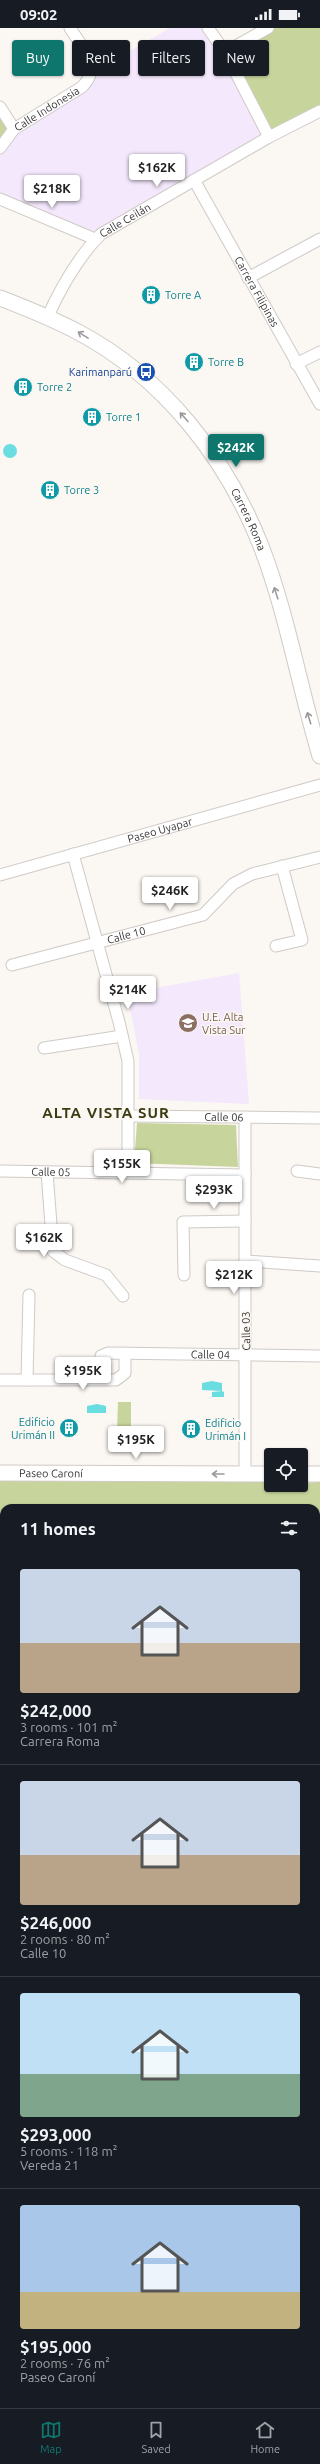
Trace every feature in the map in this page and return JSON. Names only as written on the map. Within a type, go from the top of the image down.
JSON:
[{"type":"street","name":"Calle Indonesia","points":[[0,148],[14,129],[82,88],[90,79],[93,71],[91,61],[70,28]]},
{"type":"street","points":[[208,28],[216,40]]},
{"type":"street","points":[[246,40],[268,28]]},
{"type":"street","points":[[237,76],[269,137]]},
{"type":"street","points":[[0,107],[14,129]]},
{"type":"street","name":"Calle Ceilán","points":[[47,318],[70,273],[101,234],[269,137],[320,111]]},
{"type":"street","name":"Carrera Filipinas","points":[[194,180],[296,364],[320,404]]},
{"type":"street","points":[[0,199],[96,239]]},
{"type":"street","points":[[248,278],[320,238]]},
{"type":"street","name":"Carrera Roma","points":[[0,298],[78,332],[119,358],[159,390],[193,427],[237,494],[261,546],[280,607],[320,756]]},
{"type":"street","points":[[296,364],[320,352]]},
{"type":"street","name":"Paseo Uyapar","points":[[0,875],[320,785]]},
{"type":"street","points":[[73,854],[128,1061],[128,1172]]},
{"type":"street","name":"Calle 10","points":[[12,965],[203,915],[233,884],[252,874],[320,857]]},
{"type":"street","points":[[276,946],[302,940],[282,866]]},
{"type":"street","points":[[44,1048],[122,1036]]},
{"type":"street","name":"Calle 06","points":[[128,1116],[320,1118]]},
{"type":"street","name":"Calle 03","points":[[245,1117],[245,1474]]},
{"type":"street","name":"Calle 05","points":[[0,1171],[245,1175]]},
{"type":"street","points":[[297,1171],[320,1174]]},
{"type":"street","points":[[47,1172],[53,1251],[65,1260],[106,1275],[123,1296]]},
{"type":"street","points":[[184,1275],[183,1222],[245,1221]]},
{"type":"street","points":[[245,1261],[320,1266]]},
{"type":"street","points":[[27,1380],[29,1295]]},
{"type":"street","name":"Calle 04","points":[[100,1379],[101,1356],[108,1353],[320,1356]]},
{"type":"street","points":[[0,1380],[116,1380],[124,1376],[125,1354]]},
{"type":"street","name":"Paseo Caroní","points":[[0,1473],[264,1474]]},
{"type":"street","points":[[308,1474],[320,1474]]},
{"type":"shaded area","points":[[170,28],[207,28],[213,40],[213,76],[233,76],[266,137],[95,237],[0,197],[0,151],[15,132],[88,76],[130,76],[130,51],[138,46],[138,76],[205,76],[205,40],[149,40]]},
{"type":"shaded area","name":"U.E. Alta Vista Sur","points":[[239,973],[249,1104],[139,1099],[139,1054],[127,993]]},
{"type":"green space","points":[[270,28],[320,28],[320,108],[271,133],[241,76],[269,76],[269,40],[250,40]]},
{"type":"green space","points":[[0,111],[12,130],[0,145]]},
{"type":"green space","points":[[137,1123],[236,1125],[238,1167],[134,1163]]},
{"type":"green space","points":[[118,1402],[131,1402],[131,1431],[117,1431]]},
{"type":"green space","points":[[0,1481],[264,1482],[264,1492],[308,1492],[308,1483],[320,1482],[320,1504],[0,1504]]},
{"type":"water","points":[[10,444],[15,446],[17,451],[15,456],[10,458],[5,456],[3,451],[5,446]]},
{"type":"water","points":[[212,1381],[222,1383],[222,1391],[202,1390],[202,1383]]},
{"type":"water","points":[[212,1392],[224,1392],[224,1397],[212,1397]]},
{"type":"water","points":[[97,1404],[106,1406],[106,1413],[87,1413],[87,1406]]},
{"type":"place","name":"Torre A","points":[[151,295]]},
{"type":"place","name":"Torre B","points":[[194,362]]},
{"type":"place","name":"Karimanparú","points":[[146,372]]},
{"type":"place","name":"Torre 2","points":[[23,387]]},
{"type":"place","name":"Torre 1","points":[[92,417]]},
{"type":"place","name":"Torre 3","points":[[50,490]]},
{"type":"place","name":"U.E. Alta Vista Sur","points":[[188,1023]]},
{"type":"place","name":"Edificio Urimán II","points":[[69,1428]]},
{"type":"place","name":"Edificio Urimán I","points":[[191,1429]]},
{"type":"district","name":"ALTA VISTA SUR","points":[[106,1113]]}]
